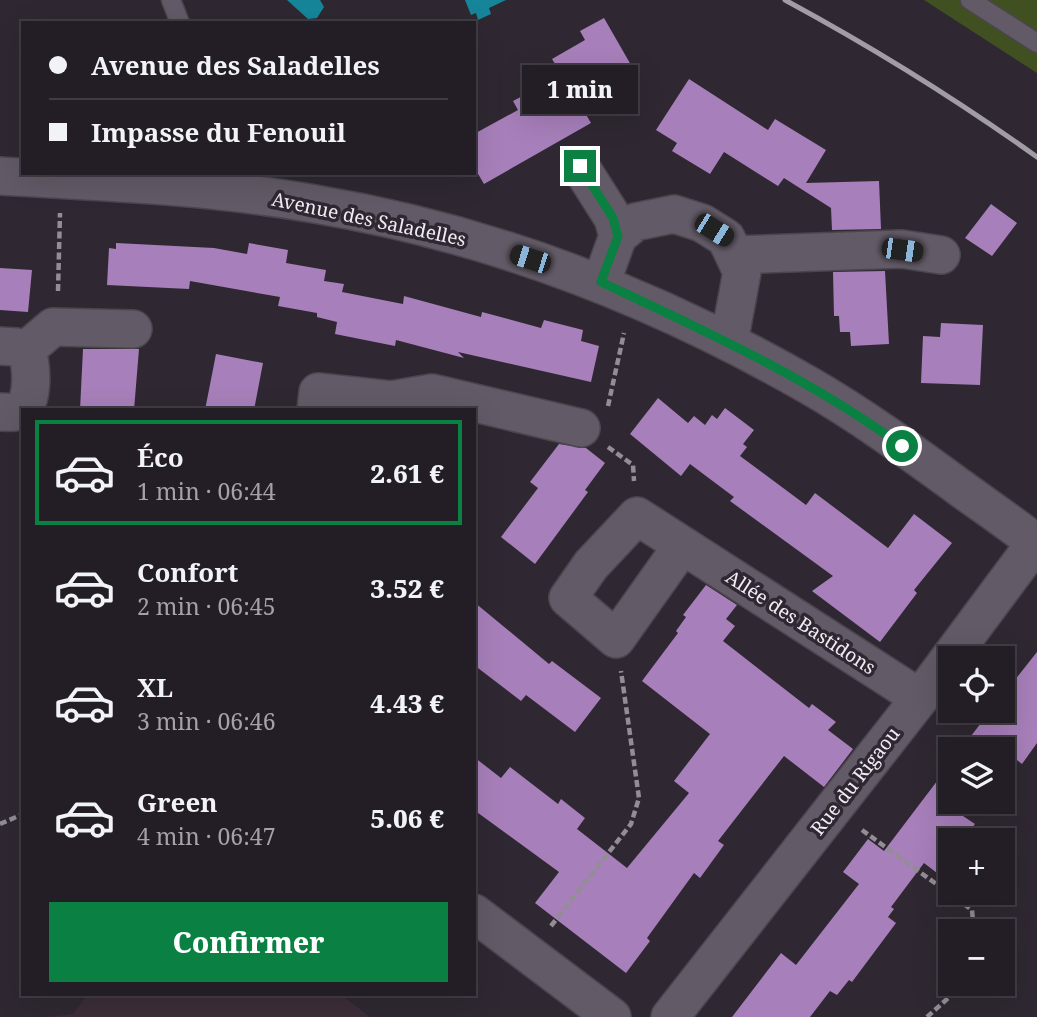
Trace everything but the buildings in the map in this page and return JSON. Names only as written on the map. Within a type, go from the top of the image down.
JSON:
[{"type":"street","points":[[580,166],[613,218],[618,236],[616,289]]},
{"type":"street","name":"Avenue des Saladelles","points":[[0,176],[235,183],[482,243],[616,289],[729,342],[811,387],[881,430],[1036,543]]},
{"type":"street","points":[[618,236],[635,222],[674,214],[702,223],[726,238],[742,272],[729,342]]},
{"type":"street","points":[[734,255],[902,250],[941,255]]},
{"type":"street","points":[[25,408],[30,397],[31,360],[13,348],[52,327],[133,329]]},
{"type":"street","points":[[316,408],[318,392],[390,405],[432,393],[591,435]]},
{"type":"street","points":[[0,412],[21,410]]},
{"type":"street","points":[[637,516],[591,565],[568,598],[616,639],[682,546]]},
{"type":"street","name":"Allée des Bastidons","points":[[637,516],[920,698]]},
{"type":"street","name":"Rue du Rigaou","points":[[670,1017],[920,698],[1036,543]]},
{"type":"street","points":[[476,915],[612,1017]]},
{"type":"lane","points":[[171,0],[179,21]]},
{"type":"lane","points":[[970,0],[1037,43]]},
{"type":"path","points":[[52,327],[57,310],[61,179]]},
{"type":"path","points":[[616,289],[591,435],[634,465],[637,516]]},
{"type":"path","points":[[529,955],[631,824],[639,798],[616,639]]},
{"type":"path","points":[[833,808],[972,910],[973,919]]},
{"type":"path","points":[[0,824],[21,815]]},
{"type":"path","points":[[927,1017],[952,996]]},
{"type":"shaded area","points":[[86,996],[343,996],[370,1017],[48,1017],[73,1014]]},
{"type":"green space","points":[[924,0],[1037,0],[1037,73]]},
{"type":"water","points":[[287,0],[320,0],[324,7],[317,18],[308,19]]},
{"type":"water","points":[[465,0],[506,0],[489,8],[491,14],[478,20],[476,13],[471,15]]},
{"type":"railway","points":[[785,0],[913,74],[1037,157]]},
{"type":"route","points":[[580,166],[613,218],[618,236],[601,282],[729,342],[811,387],[902,446]]}]
